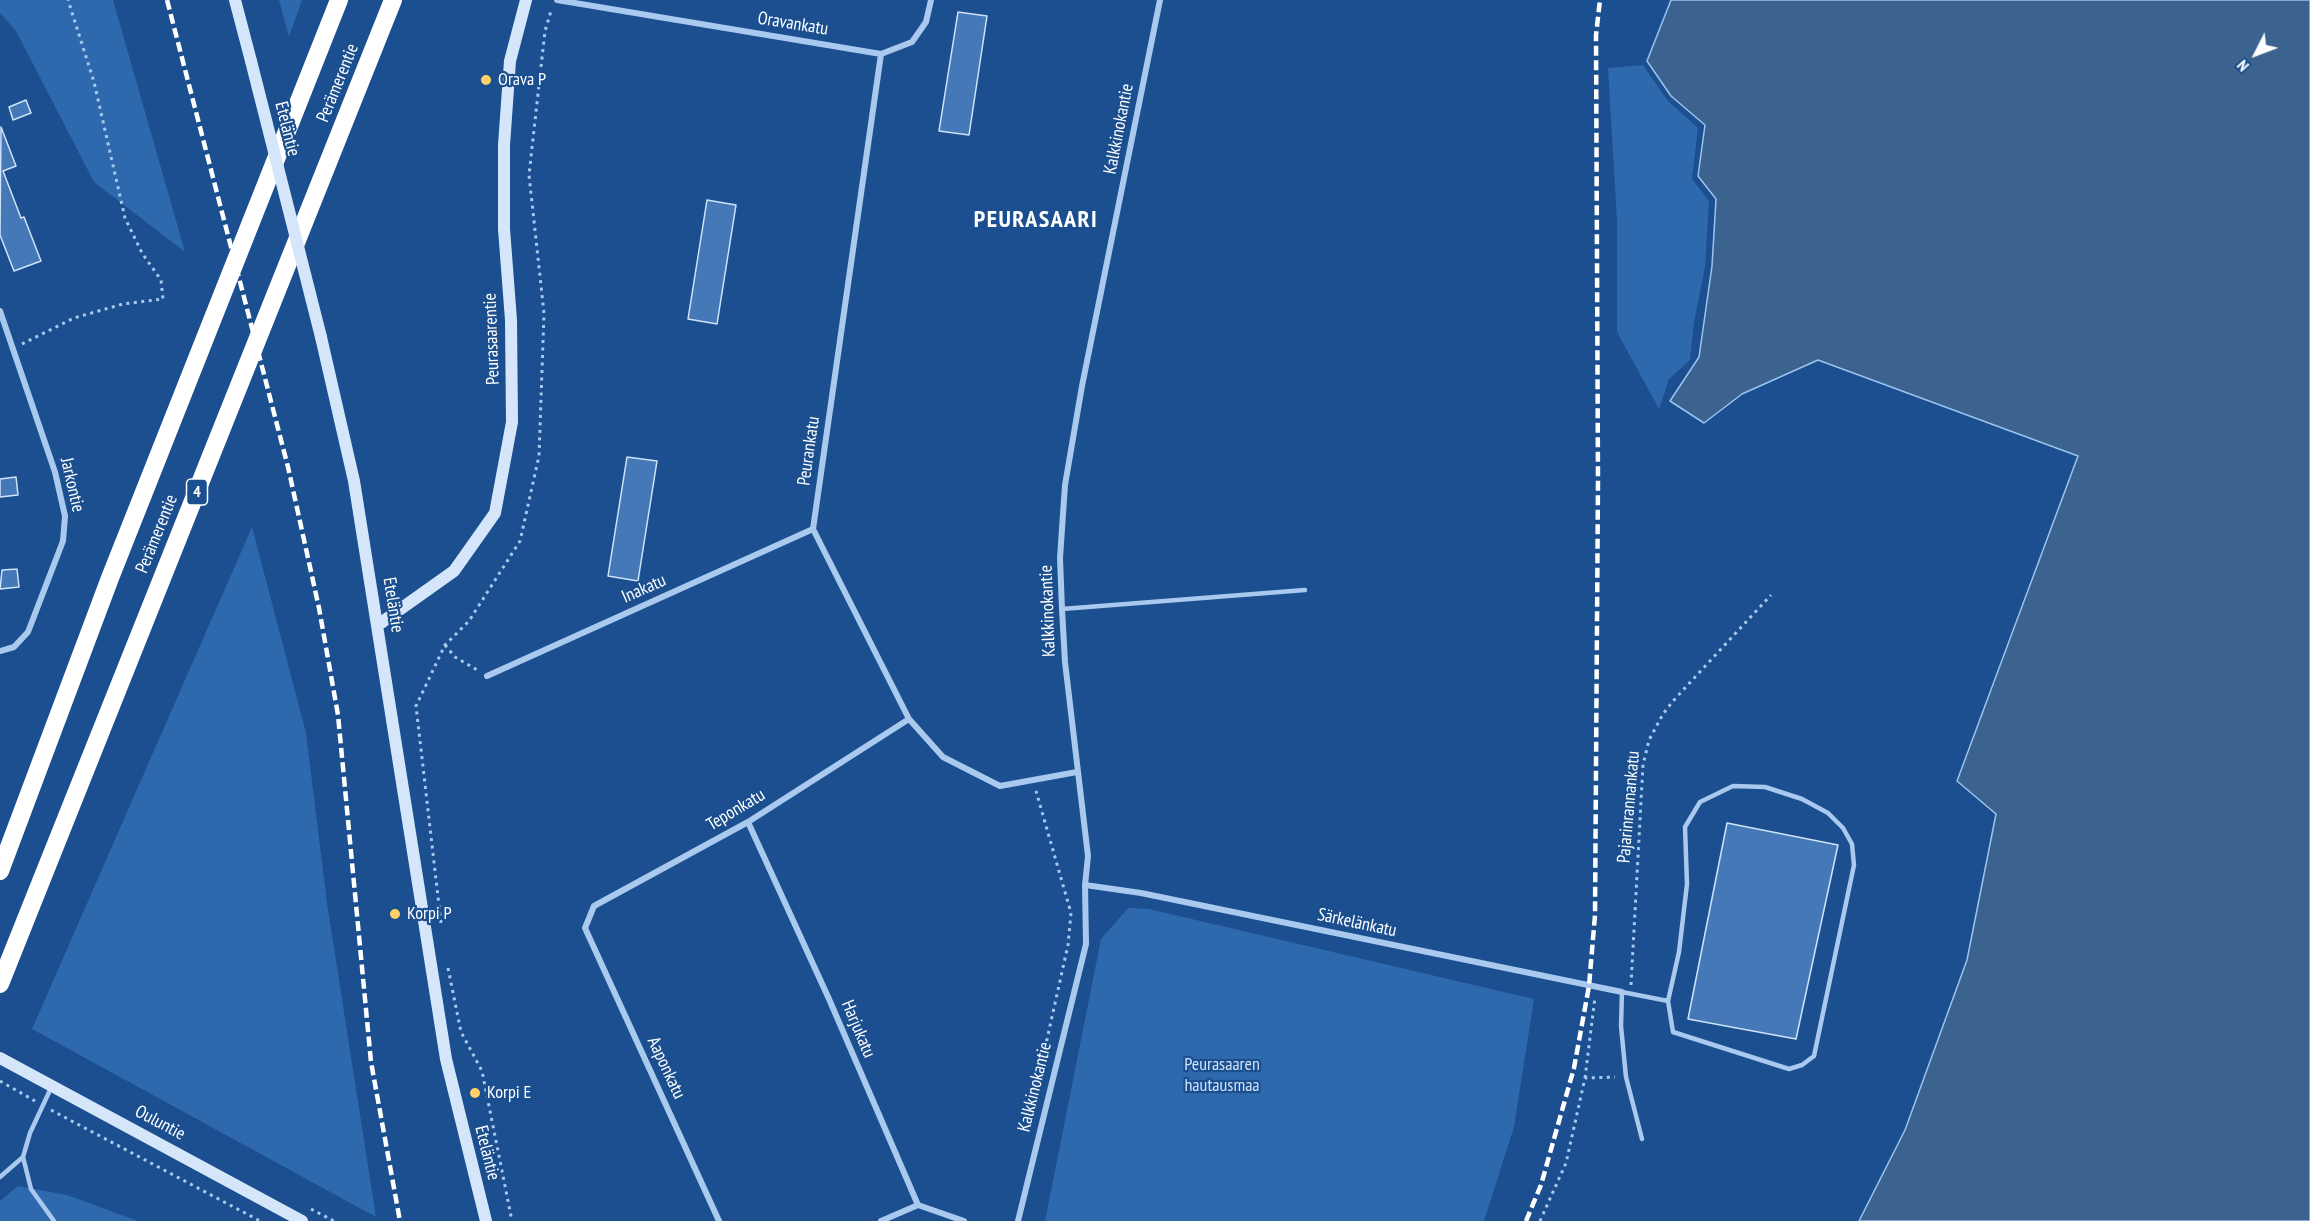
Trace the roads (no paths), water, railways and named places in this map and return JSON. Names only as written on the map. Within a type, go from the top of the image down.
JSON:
[{"type":"highway","name":"Perämerentie","points":[[0,871],[110,578],[339,0]]},
{"type":"highway","name":"Perämerentie","points":[[0,984],[393,0]]},
{"type":"main road","name":"Eteläntie","points":[[235,0],[321,337],[354,481],[446,1059],[486,1221]]},
{"type":"main road","name":"Peurasaarentie","points":[[378,625],[454,571],[495,513],[512,422],[511,320],[504,229],[504,145],[510,61],[526,0]]},
{"type":"main road","name":"Ouluntie","points":[[0,1058],[302,1221]]},
{"type":"street","name":"Oravankatu","points":[[557,0],[881,54]]},
{"type":"street","points":[[881,54],[912,42],[926,21],[931,0]]},
{"type":"street","name":"Kalkkinokantie","points":[[1018,1221],[1086,944],[1085,885],[1088,856],[1065,662],[1062,609],[1060,558],[1065,485],[1082,386],[1160,0]]},
{"type":"street","name":"Peurankatu","points":[[813,529],[881,54]]},
{"type":"street","name":"Jarkontie","points":[[0,311],[64,502],[65,528],[28,632],[14,647],[0,651]]},
{"type":"street","points":[[813,529],[909,719],[943,757],[1000,786],[1077,772]]},
{"type":"street","name":"Inakatu","points":[[487,676],[813,529]]},
{"type":"street","name":"Teponkatu","points":[[585,928],[594,906],[748,822],[909,719]]},
{"type":"street","name":"Harjukatu","points":[[748,822],[834,1010],[918,1205]]},
{"type":"street","name":"Särkelänkatu","points":[[1085,885],[1140,893],[1622,992]]},
{"type":"street","name":"Aaponkatu","points":[[585,928],[720,1221]]},
{"type":"street","points":[[881,1221],[918,1205],[964,1221]]},
{"type":"lane","points":[[1062,609],[1305,590]]},
{"type":"lane","points":[[1733,786],[1765,787],[1802,799],[1828,813],[1843,828],[1851,843],[1854,865],[1814,1056],[1802,1065],[1789,1069],[1673,1032],[1668,1001],[1678,952],[1687,884],[1685,827],[1700,802],[1733,786]]},
{"type":"lane","points":[[1642,1139],[1626,1077],[1621,1026],[1622,992],[1668,1001]]},
{"type":"lane","points":[[0,1177],[22,1157],[53,1086]]},
{"type":"lane","points":[[22,1157],[31,1189],[54,1221]]},
{"type":"railway","points":[[167,0],[288,467],[319,608],[338,715],[371,1062],[400,1221]]},
{"type":"railway","points":[[1526,1221],[1541,1185],[1574,1068],[1589,986],[1595,915],[1598,480],[1596,35],[1600,0]]},
{"type":"place","name":"Orava P","points":[[486,80]]},
{"type":"place","name":"Korpi P","points":[[395,914]]},
{"type":"place","name":"Korpi E","points":[[475,1093]]},
{"type":"district","name":"PEURASAARI","points":[[1036,220]]},
{"type":"park label","name":"Peurasaaren hautausmaa","points":[[1222,1075]]}]
